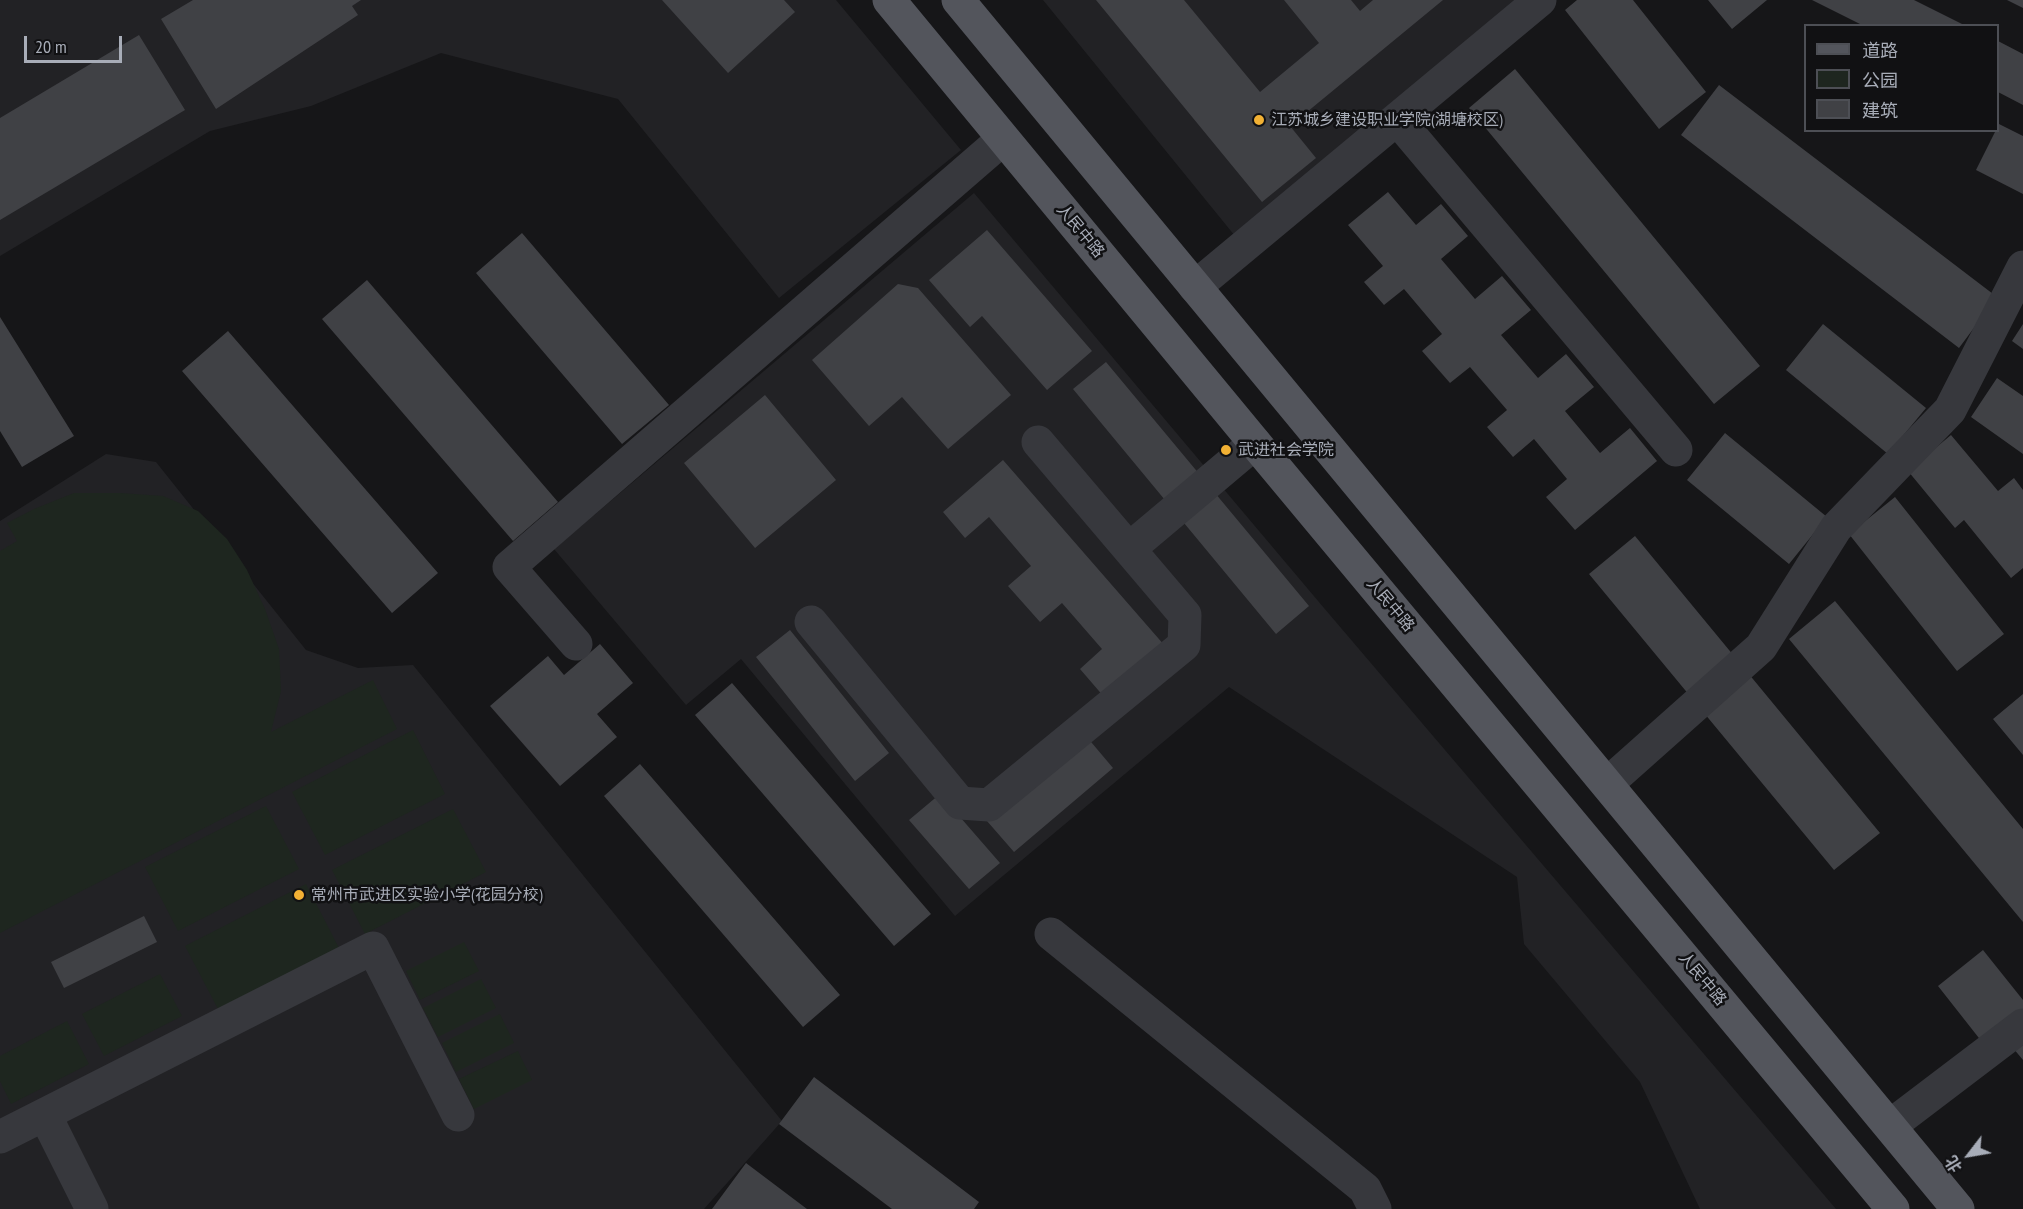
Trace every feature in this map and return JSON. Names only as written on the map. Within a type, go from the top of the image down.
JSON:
[{"type":"main road","name":"人民中路","points":[[890,0],[1893,1209]]},
{"type":"main road","points":[[958,0],[1959,1209]]},
{"type":"lane","points":[[1195,287],[1540,0]]},
{"type":"lane","points":[[1397,119],[1676,450]]},
{"type":"lane","points":[[576,644],[508,567],[1003,139]]},
{"type":"lane","points":[[1607,784],[1761,647],[1836,528],[1950,410],[2023,267]]},
{"type":"lane","points":[[811,622],[960,802],[989,805],[1184,645],[1185,615],[1038,442]]},
{"type":"lane","points":[[1129,549],[1256,443]]},
{"type":"lane","points":[[1052,934],[1365,1189],[1375,1209]]},
{"type":"lane","points":[[0,1137],[373,948],[458,1115]]},
{"type":"lane","points":[[1890,1126],[2023,1025]]},
{"type":"lane","points":[[45,1114],[92,1209]]},
{"type":"shaded area","points":[[0,0],[836,0],[961,150],[779,298],[618,99],[441,53],[311,106],[210,131],[0,256]]},
{"type":"shaded area","name":"江苏城乡建设职业学院(湖塘校区)","points":[[1043,0],[1526,0],[1235,236]]},
{"type":"shaded area","points":[[974,193],[1836,1209],[1700,1209],[1640,1082],[1524,944],[1517,877],[1229,687],[955,916],[741,659],[686,705],[554,549]]},
{"type":"shaded area","name":"常州市武进区实验小学(花园分校)","points":[[106,454],[156,462],[306,650],[358,668],[413,665],[782,1121],[704,1209],[0,1209],[0,521]]},
{"type":"green space","points":[[74,493],[163,496],[198,511],[227,539],[247,570],[265,609],[279,649],[281,691],[271,732],[373,680],[397,729],[0,933],[0,551],[17,541],[7,523]]},
{"type":"green space","points":[[413,730],[445,794],[325,855],[292,792]]},
{"type":"green space","points":[[266,806],[299,869],[178,931],[145,867]]},
{"type":"green space","points":[[453,809],[486,872],[365,934],[332,870]]},
{"type":"green space","points":[[306,884],[339,948],[218,1009],[185,946]]},
{"type":"green space","points":[[464,942],[479,971],[420,1000],[406,971]]},
{"type":"green space","points":[[160,974],[182,1016],[104,1056],[82,1014]]},
{"type":"green space","points":[[481,979],[496,1008],[438,1037],[423,1008]]},
{"type":"green space","points":[[500,1014],[514,1043],[456,1072],[442,1043]]},
{"type":"green space","points":[[67,1021],[89,1064],[11,1104],[0,1081],[0,1056]]},
{"type":"green space","points":[[518,1051],[532,1080],[474,1109],[459,1079]]},
{"type":"building","points":[[193,0],[361,0],[352,6],[358,15],[216,109],[161,19]]},
{"type":"building","points":[[662,0],[784,0],[795,12],[728,73]]},
{"type":"building","points":[[1096,0],[1184,0],[1260,92],[1319,43],[1284,0],[1351,0],[1360,11],[1373,0],[1443,0],[1290,126],[1316,158],[1262,202]]},
{"type":"building","points":[[1577,0],[1633,0],[1706,92],[1659,129],[1565,10]]},
{"type":"building","points":[[1708,0],[1767,0],[1732,29]]},
{"type":"building","points":[[1812,0],[1914,0],[1962,24],[1860,24]]},
{"type":"building","points":[[2007,0],[2023,0],[2023,8]]},
{"type":"building","points":[[139,35],[185,110],[0,220],[0,118]]},
{"type":"building","points":[[1999,42],[2023,54],[2023,105],[1999,93]]},
{"type":"building","points":[[1515,69],[1760,366],[1714,404],[1469,108]]},
{"type":"building","points":[[1719,85],[1997,297],[1959,348],[1681,135]]},
{"type":"building","points":[[1999,124],[2023,136],[2023,194],[1976,170],[1995,132],[1999,132]]},
{"type":"building","points":[[1388,192],[1416,225],[1441,204],[1468,236],[1441,259],[1475,299],[1502,276],[1531,310],[1501,335],[1538,378],[1566,354],[1594,387],[1565,411],[1600,453],[1630,428],[1657,461],[1575,530],[1546,497],[1567,479],[1534,439],[1513,457],[1487,427],[1507,410],[1470,367],[1450,383],[1422,351],[1442,334],[1404,289],[1384,305],[1364,282],[1383,266],[1348,225]]},
{"type":"building","points":[[987,230],[1092,351],[1047,390],[982,316],[970,327],[929,280]]},
{"type":"building","points":[[522,233],[669,405],[622,444],[476,273]]},
{"type":"building","points":[[367,280],[558,502],[513,541],[322,319]]},
{"type":"building","points":[[898,284],[918,288],[1011,395],[948,449],[902,397],[869,426],[812,360]]},
{"type":"building","points":[[0,317],[74,436],[22,467],[0,431]]},
{"type":"building","points":[[1823,324],[1926,408],[1888,454],[1786,370]]},
{"type":"building","points":[[2023,324],[2023,349],[2012,341]]},
{"type":"building","points":[[228,331],[438,573],[392,613],[182,371]]},
{"type":"building","points":[[1106,362],[1309,606],[1276,634],[1073,389]]},
{"type":"building","points":[[1997,378],[2023,396],[2023,454],[1971,417]]},
{"type":"building","points":[[765,395],[836,480],[755,548],[684,463]]},
{"type":"building","points":[[1725,433],[1827,517],[1789,564],[1687,480]]},
{"type":"building","points":[[1951,435],[1998,491],[2014,478],[2023,490],[2023,568],[2011,578],[1964,520],[1955,528],[1908,471]]},
{"type":"building","points":[[1003,460],[1165,646],[1105,698],[1080,669],[1102,649],[1062,603],[1040,622],[1008,586],[1031,566],[989,517],[965,538],[943,512]]},
{"type":"building","points":[[1895,497],[2004,634],[1957,671],[1849,534]]},
{"type":"building","points":[[1635,536],[1880,833],[1834,870],[1589,574]]},
{"type":"building","points":[[1835,601],[2023,829],[2023,922],[1789,639]]},
{"type":"building","points":[[790,630],[889,753],[855,781],[756,657]]},
{"type":"building","points":[[600,644],[633,683],[597,714],[617,737],[560,786],[490,706],[548,656],[564,675]]},
{"type":"building","points":[[732,683],[931,914],[894,946],[695,715]]},
{"type":"building","points":[[2023,694],[2023,755],[1993,719]]},
{"type":"building","points":[[1086,736],[1113,768],[1014,852],[987,821]]},
{"type":"building","points":[[640,764],[840,995],[803,1027],[604,796]]},
{"type":"building","points":[[940,794],[1000,863],[969,889],[909,820]]},
{"type":"building","points":[[144,916],[157,942],[64,988],[51,962]]},
{"type":"building","points":[[1983,950],[2023,1000],[2023,1060],[2013,1048],[1997,1061],[1938,986]]},
{"type":"building","points":[[814,1077],[979,1202],[974,1209],[892,1209],[779,1124]]},
{"type":"building","points":[[746,1163],[807,1209],[712,1209]]},
{"type":"place","name":"江苏城乡建设职业学院(湖塘校区)","points":[[1259,120]]},
{"type":"place","name":"武进社会学院","points":[[1226,450]]},
{"type":"place","name":"常州市武进区实验小学(花园分校)","points":[[299,895]]}]
